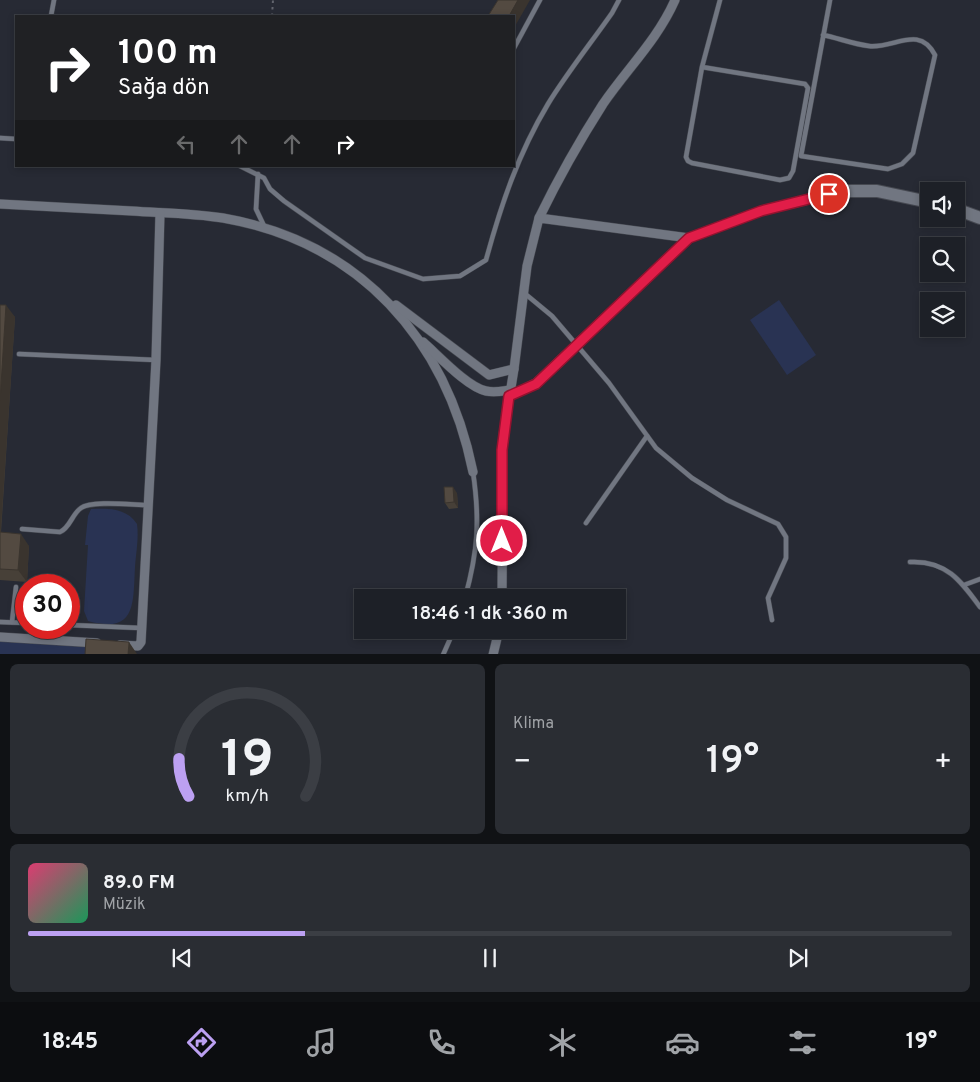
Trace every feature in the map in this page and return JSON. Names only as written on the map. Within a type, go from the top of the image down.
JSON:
[{"type":"street","points":[[502,589],[502,464],[509,393],[514,369],[527,266],[540,218],[551,193],[604,104],[661,28],[675,0]]},
{"type":"street","points":[[381,294],[419,339],[467,380],[484,391],[509,393],[536,384],[689,238],[761,211],[846,190],[877,191],[920,200]]},
{"type":"street","points":[[0,204],[221,218],[265,228],[302,242],[331,257],[489,375],[514,369]]},
{"type":"street","points":[[965,212],[980,218]]},
{"type":"street","points":[[0,638],[138,646],[141,642],[156,360],[160,213]]},
{"type":"street","points":[[540,218],[689,238]]},
{"type":"street","points":[[419,339],[456,408],[464,431],[473,472]]},
{"type":"street","points":[[493,654],[497,639]]},
{"type":"lane","points":[[51,15],[54,0]]},
{"type":"lane","points":[[515,46],[540,0]]},
{"type":"lane","points":[[242,167],[264,178],[270,189],[284,201],[365,258],[423,279],[460,276],[486,260],[503,198],[528,141],[548,104],[612,14],[619,0]]},
{"type":"lane","points":[[702,67],[805,84],[808,88],[793,171],[789,178],[780,180],[688,161],[686,157],[702,67],[720,0]]},
{"type":"lane","points":[[823,35],[870,46],[915,39],[930,45],[935,55],[913,153],[902,164],[888,169],[801,156],[823,35],[830,0]]},
{"type":"lane","points":[[0,138],[15,139]]},
{"type":"lane","points":[[258,174],[256,210],[265,228]]},
{"type":"lane","points":[[524,292],[552,316],[576,344],[609,383],[656,448],[692,478],[727,500],[778,524],[786,537],[786,558],[768,598],[772,620]]},
{"type":"lane","points":[[19,354],[156,360]]},
{"type":"lane","points":[[586,524],[647,436]]},
{"type":"lane","points":[[467,589],[477,536],[479,512],[473,472]]},
{"type":"lane","points":[[22,529],[60,532],[64,530],[77,512],[89,504],[148,505]]},
{"type":"lane","points":[[910,562],[936,564],[951,572],[964,585],[980,607]]},
{"type":"lane","points":[[964,585],[980,579]]},
{"type":"lane","points":[[12,622],[15,596]]},
{"type":"lane","points":[[0,622],[15,622]]},
{"type":"lane","points":[[80,625],[141,628]]},
{"type":"lane","points":[[443,654],[450,639]]},
{"type":"path","points":[[272,15],[273,0]]},
{"type":"shaded area","points":[[779,300],[816,355],[787,375],[750,320]]},
{"type":"shaded area","points":[[91,509],[117,510],[128,515],[137,524],[138,540],[132,603],[124,619],[116,623],[104,624],[88,621],[84,611],[88,545],[85,545],[88,516]]},
{"type":"shaded area","points":[[0,641],[98,645],[97,654],[0,654]]},
{"type":"building","points":[[498,0],[518,0],[510,15],[489,15]]},
{"type":"building","points":[[0,305],[6,305],[0,401]]},
{"type":"building","points":[[444,487],[453,487],[454,502],[445,503]]},
{"type":"building","points":[[0,532],[21,534],[18,570],[0,569]]},
{"type":"building","points":[[86,639],[129,642],[128,654],[85,654]]},
{"type":"route","points":[[502,541],[502,450],[509,396],[536,384],[689,238],[761,211],[829,194]]}]
